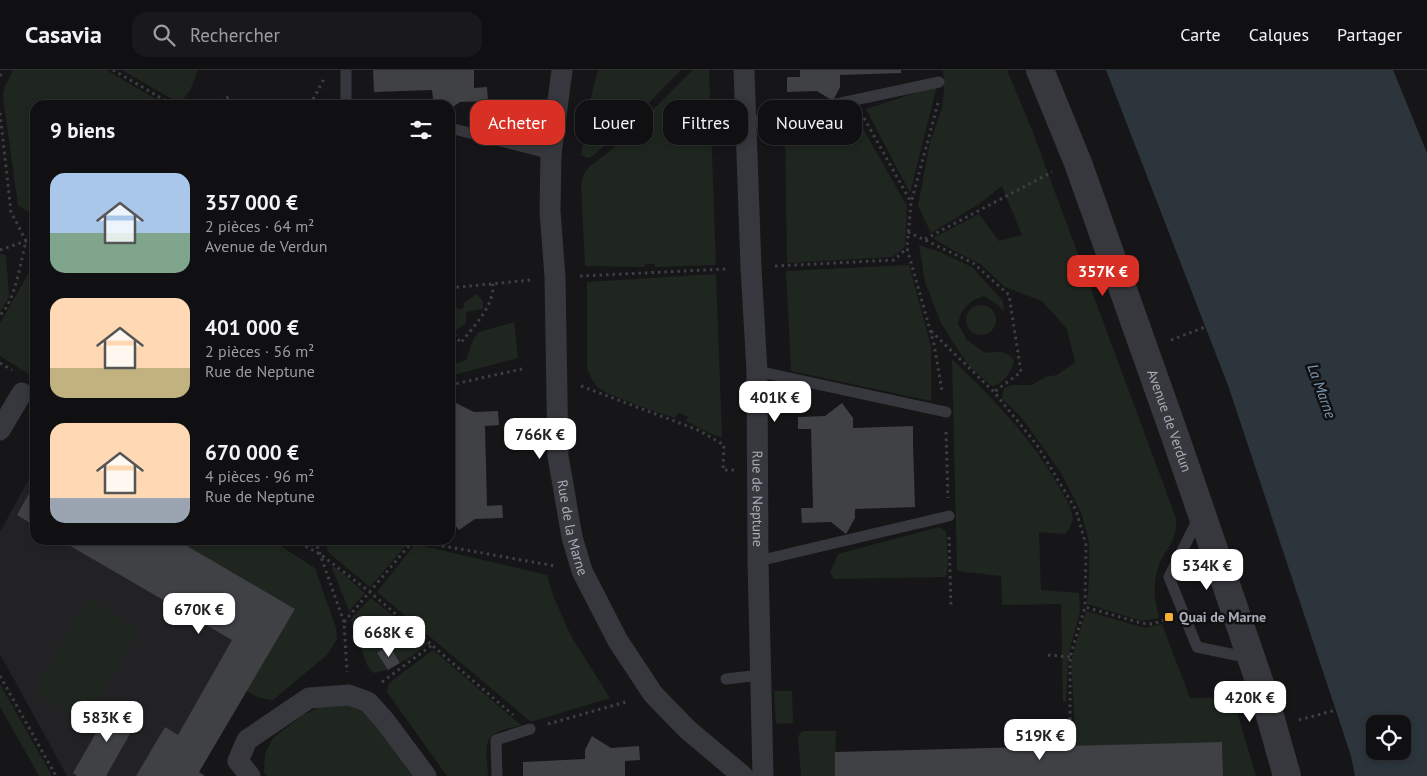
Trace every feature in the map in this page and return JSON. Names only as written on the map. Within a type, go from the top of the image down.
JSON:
[{"type":"street","name":"Rue de la Marne","points":[[562,70],[552,154],[550,211],[555,277],[555,376],[558,456],[572,537],[582,571],[618,641],[653,694],[688,730],[743,776]]},
{"type":"street","name":"Rue de Neptune","points":[[744,70],[746,100]]},
{"type":"street","name":"Avenue de Verdun","points":[[1040,70],[1078,163],[1202,511],[1265,698],[1288,776]]},
{"type":"street","name":"Rue de Neptune","points":[[748,145],[751,268],[757,371],[758,561],[763,776]]},
{"type":"street","points":[[0,430],[22,393]]},
{"type":"street","points":[[250,776],[238,761],[247,740],[309,698],[349,695],[368,702],[385,721],[426,776]]},
{"type":"lane","points":[[346,70],[346,100]]},
{"type":"lane","points":[[858,100],[939,82]]},
{"type":"lane","points":[[455,129],[552,154]]},
{"type":"lane","points":[[757,371],[946,412]]},
{"type":"lane","points":[[1202,511],[1169,577],[1197,647],[1252,658]]},
{"type":"lane","points":[[758,561],[949,516]]},
{"type":"lane","points":[[726,679],[760,676]]},
{"type":"lane","points":[[497,776],[496,740],[530,729]]},
{"type":"path","points":[[0,76],[3,70]]},
{"type":"path","points":[[113,70],[164,100]]},
{"type":"path","points":[[313,100],[328,70]]},
{"type":"path","points":[[939,82],[940,95],[911,203],[907,248],[934,344],[946,412],[951,607]]},
{"type":"path","points":[[221,100],[232,96]]},
{"type":"path","points":[[0,112],[11,212],[26,241],[30,243]]},
{"type":"path","points":[[862,115],[911,203]]},
{"type":"path","points":[[924,240],[1053,171]]},
{"type":"path","points":[[908,232],[974,263],[1009,296],[1021,372],[994,392]]},
{"type":"path","points":[[0,250],[26,241]]},
{"type":"path","points":[[0,315],[11,300],[26,241]]},
{"type":"path","points":[[455,288],[555,277],[894,260],[907,248]]},
{"type":"path","points":[[455,335],[461,343],[487,310],[493,284]]},
{"type":"path","points":[[1171,340],[1205,327]]},
{"type":"path","points":[[930,331],[994,392],[1037,444],[1076,510],[1086,546],[1085,607],[1070,657],[1070,746]]},
{"type":"path","points":[[455,384],[522,369]]},
{"type":"path","points":[[555,376],[698,430],[724,445],[723,470],[757,469]]},
{"type":"path","points":[[303,545],[320,554],[370,592],[530,729],[653,694]]},
{"type":"path","points":[[317,545],[344,622],[349,695]]},
{"type":"path","points":[[344,622],[408,545]]},
{"type":"path","points":[[439,545],[582,571]]},
{"type":"path","points":[[1085,607],[1141,623],[1152,624],[1186,618]]},
{"type":"path","points":[[374,680],[383,682],[432,645]]},
{"type":"path","points":[[1048,654],[1070,657]]},
{"type":"path","points":[[0,676],[56,776]]},
{"type":"path","points":[[1298,720],[1336,710]]},
{"type":"shaded area","points":[[13,70],[106,70],[157,100],[30,100],[30,213],[18,205],[3,97],[4,89]]},
{"type":"shaded area","points":[[122,70],[198,70],[193,84],[185,97],[181,100],[174,100]]},
{"type":"shaded area","points":[[598,70],[681,70],[651,100],[590,100]]},
{"type":"shaded area","points":[[693,70],[709,70],[710,100],[663,100]]},
{"type":"shaded area","points":[[943,70],[1007,70],[1032,130],[1176,518],[1173,539],[1158,568],[1155,581],[1155,599],[1159,618],[1142,621],[1087,604],[1089,542],[1081,512],[1061,473],[1022,418],[1002,398],[1004,388],[1012,385],[1032,385],[1045,377],[1057,375],[1075,362],[1067,329],[1042,301],[1005,287],[980,264],[933,238],[979,214],[999,241],[1022,235],[1002,186],[979,204],[931,233],[918,206],[930,142],[942,108]]},
{"type":"shaded area","points":[[937,86],[910,193],[866,109]]},
{"type":"shaded area","points":[[663,100],[663,145],[712,145],[716,265],[655,267],[655,264],[645,264],[645,267],[585,266],[581,183],[585,172],[617,145],[653,145],[653,110]]},
{"type":"shaded area","points":[[862,127],[907,206],[905,246],[893,257],[787,263],[785,145],[862,145]]},
{"type":"shaded area","points":[[582,145],[605,145],[589,158],[581,155]]},
{"type":"shaded area","points":[[919,245],[940,252],[972,267],[1003,301],[1004,311],[984,296],[974,301],[966,306],[958,324],[967,340],[985,353],[1004,353],[1014,360],[1009,373],[1000,383],[992,386],[970,367],[941,323],[925,282]]},
{"type":"shaded area","points":[[0,254],[6,255],[9,297],[0,312]]},
{"type":"shaded area","points":[[909,265],[931,346],[931,401],[791,371],[786,271]]},
{"type":"shaded area","points":[[30,271],[30,375],[0,356],[0,323]]},
{"type":"shaded area","points":[[716,274],[722,437],[709,433],[686,421],[688,417],[679,413],[675,418],[609,394],[597,386],[587,368],[587,282]]},
{"type":"shaded area","points":[[477,294],[483,301],[483,309],[466,312],[466,323],[455,330],[455,306],[459,309],[464,308],[464,303]]},
{"type":"shaded area","points":[[981,305],[992,309],[996,320],[992,331],[981,335],[970,331],[966,320],[970,309]]},
{"type":"shaded area","points":[[514,322],[518,358],[455,375],[455,364],[466,360],[474,338],[479,332]]},
{"type":"shaded area","points":[[952,359],[997,404],[1025,436],[1049,471],[1071,510],[1072,523],[1065,534],[1039,532],[1041,590],[1079,593],[1080,612],[1068,656],[1066,702],[1063,702],[1061,604],[1002,605],[1001,576],[957,571]]},
{"type":"shaded area","points":[[30,477],[30,545],[186,545],[295,609],[199,772],[203,776],[67,776],[0,654],[0,532]]},
{"type":"shaded area","points":[[939,527],[946,531],[948,563],[946,577],[834,579],[830,573],[838,554]]},
{"type":"shaded area","points":[[186,545],[279,545],[315,568],[336,628],[337,639],[327,655],[273,700],[260,698],[246,691],[295,609]]},
{"type":"shaded area","points":[[326,545],[406,545],[370,587],[328,552]]},
{"type":"shaded area","points":[[414,545],[547,575],[554,598],[571,636],[610,698],[531,722],[377,592]]},
{"type":"shaded area","points":[[332,568],[365,593],[349,611]]},
{"type":"shaded area","points":[[371,598],[428,644],[400,663],[389,646],[377,653],[388,670],[373,673],[367,665],[351,620]]},
{"type":"shaded area","points":[[88,599],[139,629],[85,722],[34,692]]},
{"type":"shaded area","points":[[1086,611],[1145,628],[1162,624],[1190,698],[1233,698],[1256,776],[1223,776],[1222,742],[1076,746],[1071,660]]},
{"type":"shaded area","points":[[433,650],[521,725],[500,731],[490,737],[487,747],[488,776],[447,776],[387,692],[388,685],[393,680]]},
{"type":"shaded area","points":[[0,684],[51,776],[39,776],[0,707]]},
{"type":"shaded area","points":[[774,691],[792,691],[793,723],[776,724]]},
{"type":"shaded area","points":[[342,703],[363,712],[374,720],[414,776],[267,776],[264,773],[265,754],[273,738],[303,715],[324,705]]},
{"type":"shaded area","points":[[804,731],[836,731],[835,776],[801,776],[798,738],[800,733]]},
{"type":"water","name":"La Marne","points":[[1106,70],[1393,70],[1427,153],[1427,776],[1355,776],[1351,756],[1229,388]]},
{"type":"building","points":[[373,70],[474,70],[474,88],[487,87],[488,100],[470,100],[470,102],[460,102],[455,106],[455,100],[434,100],[432,90],[374,92]]},
{"type":"building","points":[[800,70],[901,70],[901,73],[840,75],[840,87],[834,100],[817,91],[787,92],[787,77],[800,77]]},
{"type":"building","points":[[455,402],[474,412],[498,411],[499,425],[485,426],[487,506],[502,505],[503,518],[475,519],[459,530],[455,525]]},
{"type":"building","points":[[842,403],[853,418],[853,428],[913,426],[915,507],[855,509],[855,518],[846,534],[831,522],[802,523],[801,508],[813,508],[811,429],[798,429],[798,417],[825,416]]},
{"type":"building","points":[[30,492],[30,523],[17,515]]},
{"type":"building","points":[[69,545],[186,545],[295,609],[199,772],[205,776],[136,776],[165,727],[178,735],[232,640]]},
{"type":"building","points":[[389,645],[400,663],[388,670],[377,653]]},
{"type":"building","points":[[113,703],[139,718],[106,776],[77,776],[73,773]]},
{"type":"building","points":[[592,736],[611,748],[639,746],[640,760],[625,761],[625,776],[523,776],[523,762],[585,759],[585,750]]},
{"type":"building","points":[[1222,742],[1223,776],[835,776],[835,752]]},
{"type":"place","name":"Quai de Marne","points":[[1169,617]]}]
